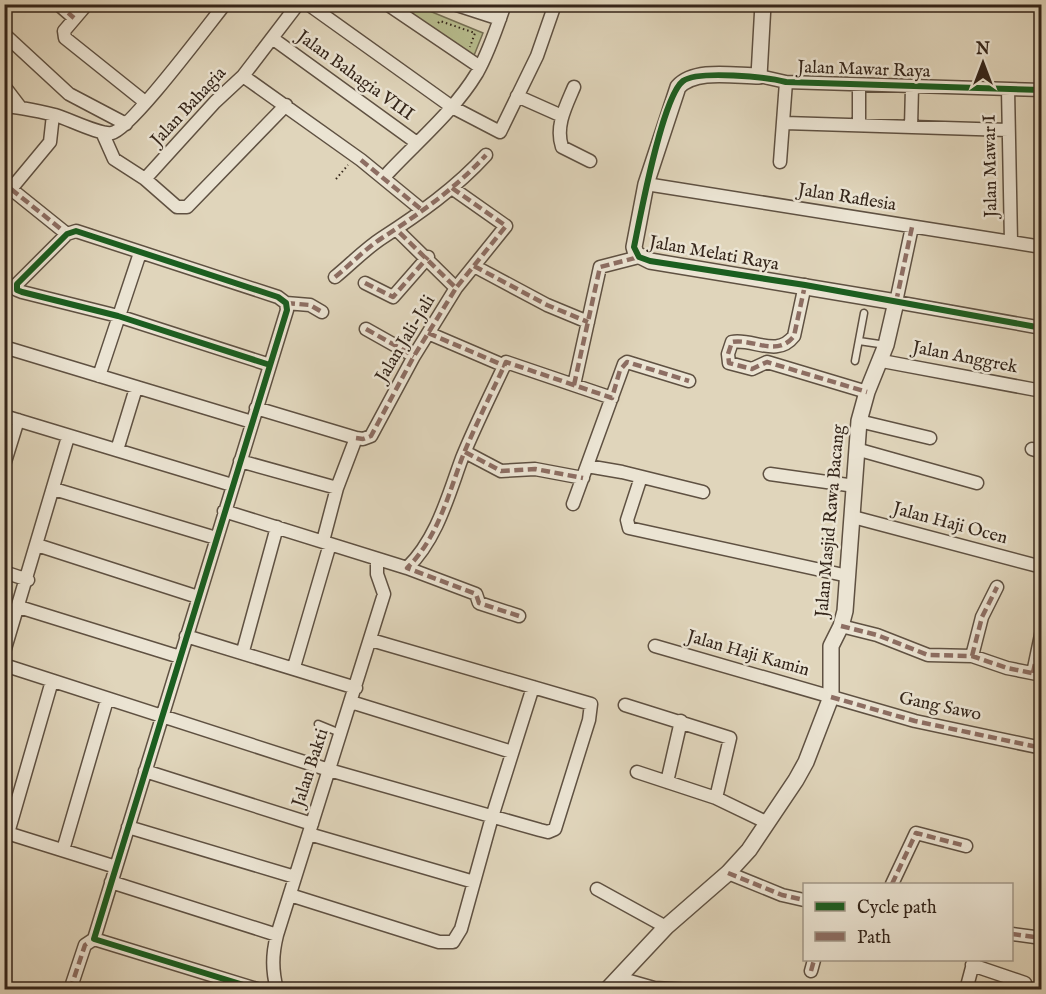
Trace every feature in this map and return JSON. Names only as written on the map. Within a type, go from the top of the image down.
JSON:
[{"type":"street","points":[[58,4],[74,18]]},
{"type":"street","points":[[87,4],[64,31],[65,38],[145,102]]},
{"type":"street","points":[[4,106],[20,107],[53,115],[102,132],[113,133],[126,124],[225,4]]},
{"type":"street","name":"Jalan Bahagia","points":[[145,179],[215,102],[243,76],[298,4]]},
{"type":"street","points":[[308,4],[452,107],[500,132],[537,57],[553,10]]},
{"type":"street","points":[[387,4],[480,67]]},
{"type":"street","points":[[454,4],[500,19]]},
{"type":"street","points":[[388,173],[452,107],[480,67],[505,4]]},
{"type":"street","points":[[759,76],[763,4]]},
{"type":"street","points":[[4,34],[69,94],[126,124]]},
{"type":"street","name":"Jalan Bahagia VIII","points":[[272,38],[417,143]]},
{"type":"street","points":[[243,76],[356,157],[422,210]]},
{"type":"street","name":"Jalan Melati Raya","points":[[759,76],[698,76],[683,81],[678,87],[664,123],[646,184],[634,248],[639,257],[650,261],[805,285],[1041,328]]},
{"type":"street","name":"Jalan Mawar Raya","points":[[759,76],[786,82],[1041,90]]},
{"type":"street","points":[[780,162],[786,82]]},
{"type":"street","points":[[859,125],[860,85]]},
{"type":"street","points":[[4,86],[20,107]]},
{"type":"street","points":[[574,87],[562,116],[559,138],[562,147],[590,161]]},
{"type":"street","points":[[911,127],[912,87]]},
{"type":"street","name":"Jalan Mawar I","points":[[1008,89],[1011,242]]},
{"type":"street","points":[[517,96],[562,116]]},
{"type":"street","points":[[102,132],[114,159],[145,179],[177,207],[187,207],[286,105]]},
{"type":"street","points":[[53,115],[50,142],[11,189],[68,234]]},
{"type":"street","points":[[784,123],[1008,130]]},
{"type":"street","points":[[335,277],[382,238],[397,230],[452,188],[486,154]]},
{"type":"street","name":"Jalan Raflesia","points":[[646,184],[1041,247]]},
{"type":"street","points":[[452,188],[506,226],[456,288]]},
{"type":"street","points":[[896,302],[912,227]]},
{"type":"street","name":"Jalan Jali-Jali","points":[[356,438],[363,439],[371,436],[414,356],[456,288],[397,230]]},
{"type":"street","points":[[270,364],[118,316],[17,290],[20,279],[68,234],[76,231],[278,297],[286,303],[310,305],[322,312]]},
{"type":"street","points":[[99,376],[140,253]]},
{"type":"street","points":[[574,385],[600,267],[639,257]]},
{"type":"street","points":[[365,284],[393,297],[428,258]]},
{"type":"street","points":[[474,266],[547,305],[588,322]]},
{"type":"street","points":[[805,285],[794,336],[790,341],[772,347],[734,342],[728,354],[729,363],[754,369],[767,362],[867,392]]},
{"type":"street","name":"Jalan Masjid Rawa Bacang","points":[[607,990],[666,927],[728,873],[768,823],[806,762],[831,697],[831,646],[841,626],[848,576],[854,518],[855,449],[859,421],[867,392],[882,361],[896,302]]},
{"type":"street","points":[[70,990],[85,945],[94,939],[287,309],[286,303]]},
{"type":"street","points":[[366,329],[414,356]]},
{"type":"street","points":[[428,333],[505,366]]},
{"type":"street","points":[[4,347],[252,422]]},
{"type":"street","name":"Jalan Anggrek","points":[[882,361],[1041,391]]},
{"type":"street","points":[[407,568],[426,545],[440,518],[465,452],[507,362],[612,398]]},
{"type":"street","points":[[573,504],[620,370],[627,362],[689,381]]},
{"type":"street","points":[[117,450],[136,388]]},
{"type":"street","points":[[256,408],[356,438],[337,488],[326,543],[294,667]]},
{"type":"street","points":[[4,416],[232,485]]},
{"type":"street","points":[[4,465],[18,420]]},
{"type":"street","points":[[859,421],[930,438]]},
{"type":"street","points":[[4,651],[28,579],[68,437]]},
{"type":"street","points":[[855,449],[977,483]]},
{"type":"street","points":[[465,452],[501,471],[535,469],[641,477],[703,492]]},
{"type":"street","points":[[240,461],[337,488]]},
{"type":"street","points":[[770,474],[855,486]]},
{"type":"street","points":[[641,477],[627,520],[630,528],[848,576]]},
{"type":"street","points":[[54,489],[216,538]]},
{"type":"street","points":[[224,511],[407,568],[476,594],[479,603],[519,616]]},
{"type":"street","name":"Jalan Haji Ocen","points":[[854,518],[1038,567]]},
{"type":"street","points":[[243,651],[276,527]]},
{"type":"street","points":[[37,545],[198,597]]},
{"type":"street","name":"Jalan Bakti","points":[[277,990],[272,971],[272,954],[277,935],[384,594],[377,574],[377,559]]},
{"type":"street","points":[[4,572],[28,579]]},
{"type":"street","points":[[972,656],[982,617],[997,587]]},
{"type":"street","points":[[19,607],[180,657]]},
{"type":"street","points":[[841,626],[877,635],[928,655],[972,656],[1007,669],[1037,674],[1041,630]]},
{"type":"street","points":[[186,636],[243,651],[356,688]]},
{"type":"street","points":[[4,665],[161,718],[329,770],[548,832],[555,829],[592,708],[588,702],[371,640]]},
{"type":"street","name":"Jalan Haji Kamin","points":[[655,646],[831,697]]},
{"type":"street","points":[[52,681],[6,833],[116,867]]},
{"type":"street","points":[[290,895],[439,942],[453,942],[461,929],[492,817],[533,687]]},
{"type":"street","name":"Gang Sawo","points":[[831,697],[915,721],[1041,748]]},
{"type":"street","points":[[63,850],[107,700]]},
{"type":"street","points":[[351,702],[512,752]]},
{"type":"street","points":[[625,705],[730,738],[716,798]]},
{"type":"street","points":[[667,782],[681,721]]},
{"type":"street","points":[[145,771],[311,829],[474,882]]},
{"type":"street","points":[[637,772],[716,798],[768,823]]},
{"type":"street","points":[[128,827],[295,877]]},
{"type":"street","points":[[893,883],[916,833],[966,846]]},
{"type":"street","points":[[728,873],[782,895],[803,900]]},
{"type":"street","points":[[111,882],[277,935]]},
{"type":"street","points":[[597,889],[666,927]]},
{"type":"street","points":[[1013,934],[1041,938]]},
{"type":"street","points":[[94,939],[260,990]]},
{"type":"street","points":[[966,990],[973,962],[1025,983]]},
{"type":"street","points":[[619,978],[654,988],[693,990]]},
{"type":"lane","points":[[855,361],[864,314]]},
{"type":"lane","points":[[859,341],[886,345]]},
{"type":"lane","points":[[318,724],[341,734]]},
{"type":"path","points":[[336,179],[356,157]]},
{"type":"green space","points":[[399,5],[415,5],[483,33],[473,58],[466,58]]},
{"type":"marked path","points":[[58,4],[74,18]]},
{"type":"marked path","points":[[335,277],[376,242],[450,189],[486,155]]},
{"type":"marked path","points":[[361,160],[422,210]]},
{"type":"marked path","points":[[452,188],[506,226],[456,288]]},
{"type":"marked path","points":[[11,189],[67,234]]},
{"type":"marked path","points":[[896,302],[912,227]]},
{"type":"marked path","points":[[356,438],[363,439],[371,436],[414,356],[456,288],[397,230]]},
{"type":"marked path","points":[[365,283],[393,297],[428,257]]},
{"type":"marked path","points":[[574,385],[600,267],[639,257]]},
{"type":"marked path","points":[[474,266],[547,305],[588,322]]},
{"type":"marked path","points":[[805,285],[794,336],[780,346],[772,347],[740,341],[732,342],[728,354],[729,363],[752,369],[767,362],[867,392]]},
{"type":"marked path","points":[[286,303],[310,305],[322,312]]},
{"type":"marked path","points":[[366,329],[414,356]]},
{"type":"marked path","points":[[428,333],[505,366]]},
{"type":"marked path","points":[[519,616],[479,603],[476,594],[407,568],[434,530],[467,446],[506,362],[612,398],[620,370],[627,362],[689,381]]},
{"type":"marked path","points":[[465,452],[501,471],[535,469],[583,478]]},
{"type":"marked path","points":[[972,656],[982,617],[997,587]]},
{"type":"marked path","points":[[841,626],[877,635],[928,655],[972,656],[1007,668],[1042,675]]},
{"type":"marked path","points":[[1033,673],[1042,630]]},
{"type":"marked path","points":[[831,697],[915,721],[1042,748]]},
{"type":"marked path","points":[[892,883],[916,833],[966,846]]},
{"type":"marked path","points":[[728,873],[782,895],[803,900]]},
{"type":"marked path","points":[[1013,934],[1042,938]]},
{"type":"marked path","points":[[70,990],[85,945],[94,939]]},
{"type":"marked path","points":[[811,971],[814,961]]},
{"type":"cycle path","points":[[1042,90],[786,82],[717,75],[683,81],[667,110],[660,133],[634,247],[639,257],[650,261],[805,285],[1042,328]]},
{"type":"cycle path","points":[[260,990],[94,939],[287,310],[286,303],[278,297],[76,231],[67,234],[17,284],[17,290],[22,292],[118,316],[270,365]]}]
